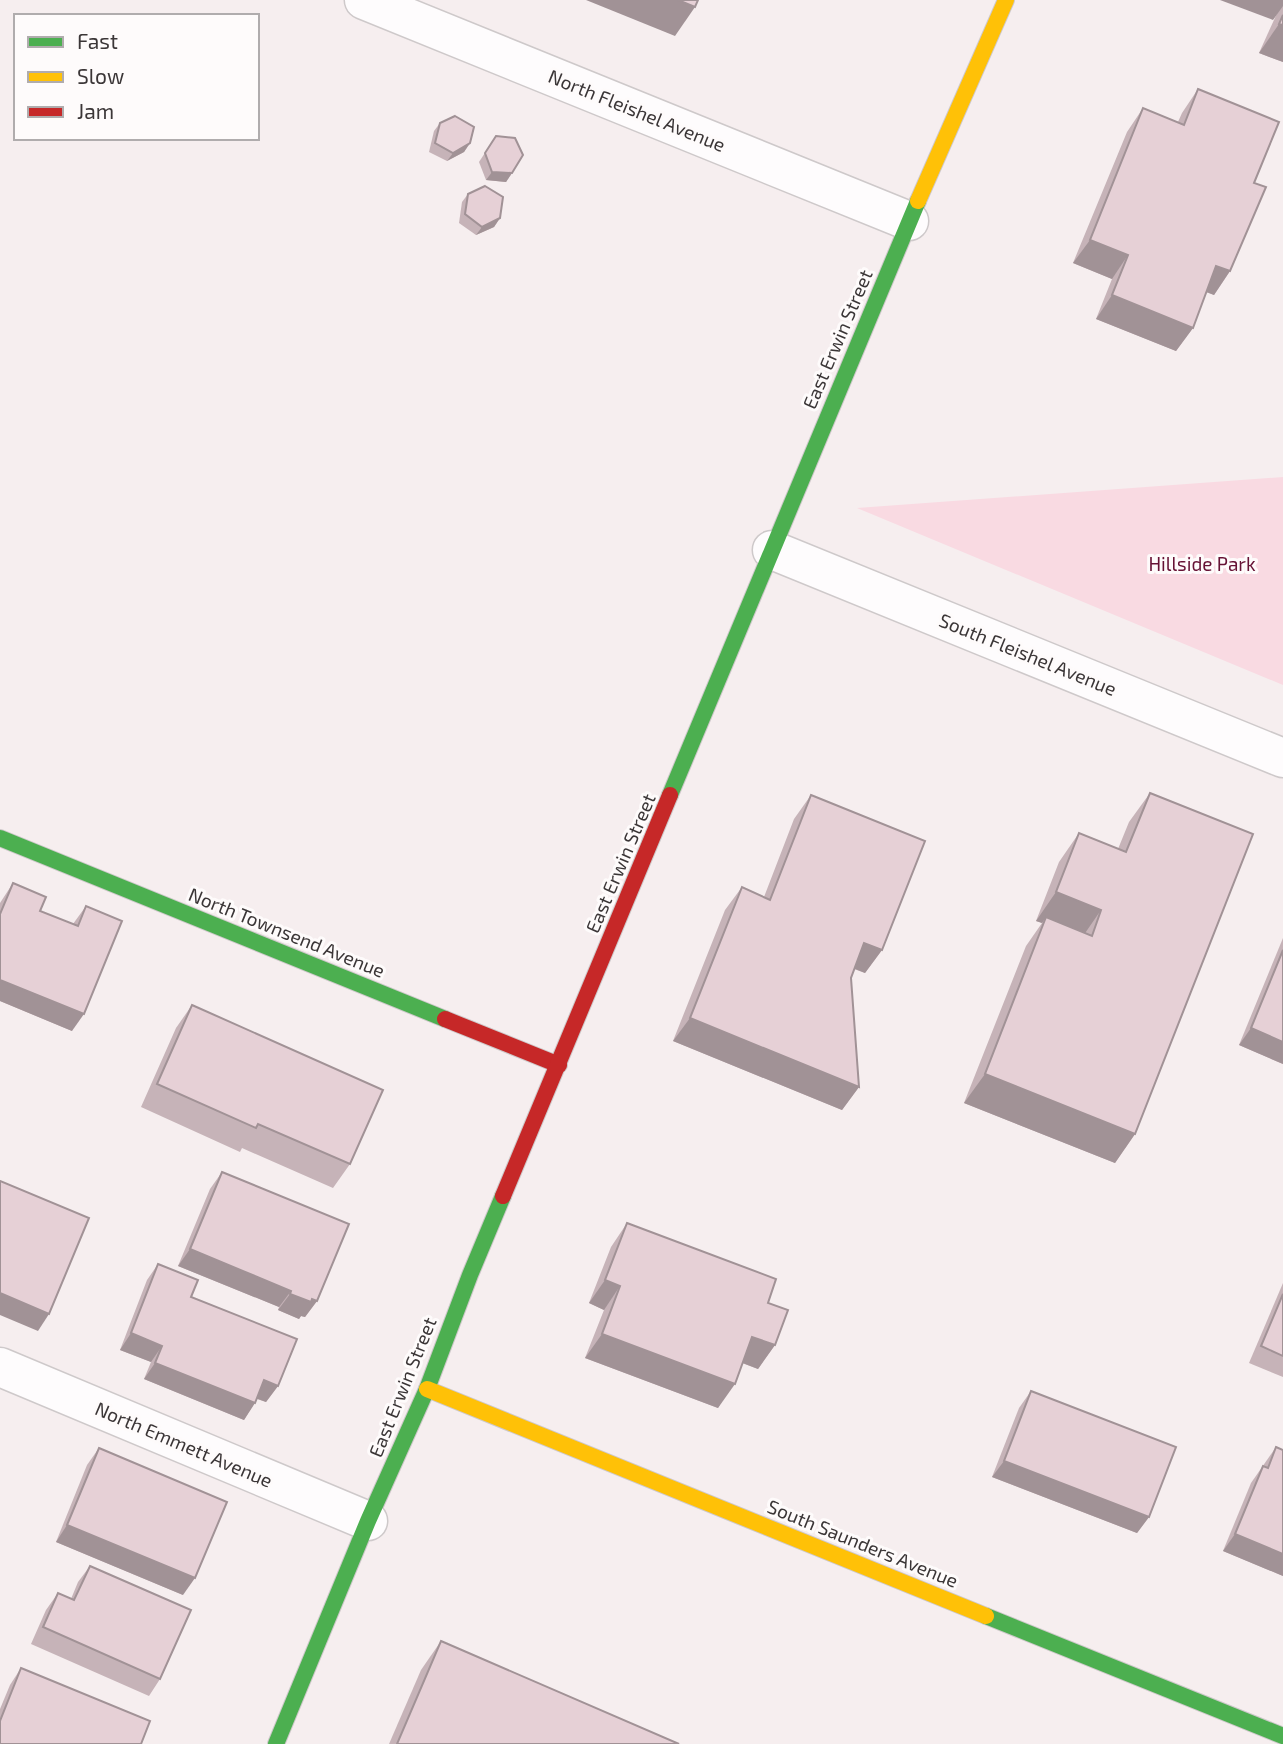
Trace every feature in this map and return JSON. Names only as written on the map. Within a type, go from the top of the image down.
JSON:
[{"type":"main road","name":"East Erwin Street","points":[[276,1744],[368,1521],[427,1389],[470,1275],[909,221],[1006,0]]},
{"type":"main road","name":"North Townsend Avenue","points":[[0,838],[559,1065]]},
{"type":"main road","name":"South Saunders Avenue","points":[[427,1389],[1283,1736]]},
{"type":"street","name":"North Fleishel Avenue","points":[[364,0],[909,221]]},
{"type":"street","name":"South Fleishel Avenue","points":[[772,550],[1283,758]]},
{"type":"street","name":"North Emmett Avenue","points":[[0,1367],[368,1521]]},
{"type":"green space","name":"Hillside Park","points":[[1283,477],[1283,685],[857,508]]},
{"type":"building","points":[[678,0],[698,0],[695,7]]},
{"type":"building","points":[[1198,89],[1279,122],[1254,183],[1266,187],[1230,271],[1216,266],[1193,328],[1112,295],[1128,255],[1090,240],[1143,108],[1184,125]]},
{"type":"building","points":[[455,116],[474,127],[470,143],[453,153],[435,143],[440,123]]},
{"type":"building","points":[[496,136],[515,138],[523,155],[512,173],[492,172],[485,153]]},
{"type":"building","points":[[485,186],[503,197],[500,218],[482,227],[465,214],[468,194]]},
{"type":"building","points":[[1150,793],[1253,834],[1135,1134],[985,1074],[1046,917],[1092,936],[1101,910],[1056,892],[1079,833],[1126,852]]},
{"type":"building","points":[[811,795],[925,841],[882,950],[864,943],[851,978],[859,1087],[690,1018],[742,887],[770,900]]},
{"type":"building","points":[[13,883],[46,897],[40,911],[78,926],[86,906],[122,921],[84,1014],[0,980],[0,914]]},
{"type":"building","points":[[1283,950],[1283,1042],[1251,1028]]},
{"type":"building","points":[[192,1005],[383,1090],[350,1164],[258,1124],[256,1128],[157,1084]]},
{"type":"building","points":[[222,1172],[349,1224],[317,1301],[312,1299],[311,1302],[290,1294],[291,1291],[190,1249]]},
{"type":"building","points":[[0,1181],[89,1218],[49,1314],[0,1293]]},
{"type":"building","points":[[627,1223],[776,1279],[768,1303],[788,1310],[775,1345],[752,1337],[735,1384],[602,1334],[620,1286],[605,1280]]},
{"type":"building","points":[[158,1264],[198,1280],[191,1297],[297,1339],[278,1386],[264,1380],[255,1403],[155,1363],[162,1346],[131,1333]]},
{"type":"building","points":[[1283,1294],[1283,1356],[1261,1346]]},
{"type":"building","points":[[1031,1391],[1176,1447],[1149,1517],[1004,1461]]},
{"type":"building","points":[[1276,1447],[1283,1450],[1283,1554],[1235,1534],[1263,1466],[1268,1468]]},
{"type":"building","points":[[99,1448],[227,1502],[195,1578],[67,1525]]},
{"type":"building","points":[[90,1566],[191,1610],[160,1679],[43,1627],[58,1593],[74,1600]]},
{"type":"building","points":[[441,1641],[679,1744],[397,1744]]},
{"type":"building","points":[[21,1668],[150,1721],[141,1744],[0,1744],[0,1721]]},
{"type":"traffic: fast","points":[[670,795],[918,201]]},
{"type":"traffic: fast","points":[[0,838],[445,1019]]},
{"type":"traffic: fast","points":[[276,1744],[368,1521],[427,1389],[503,1196]]},
{"type":"traffic: fast","points":[[986,1616],[1283,1736]]},
{"type":"traffic: slow","points":[[918,201],[1006,0]]},
{"type":"traffic: slow","points":[[427,1389],[986,1616]]},
{"type":"traffic: jam","points":[[503,1196],[670,795]]},
{"type":"traffic: jam","points":[[445,1019],[559,1065]]}]
